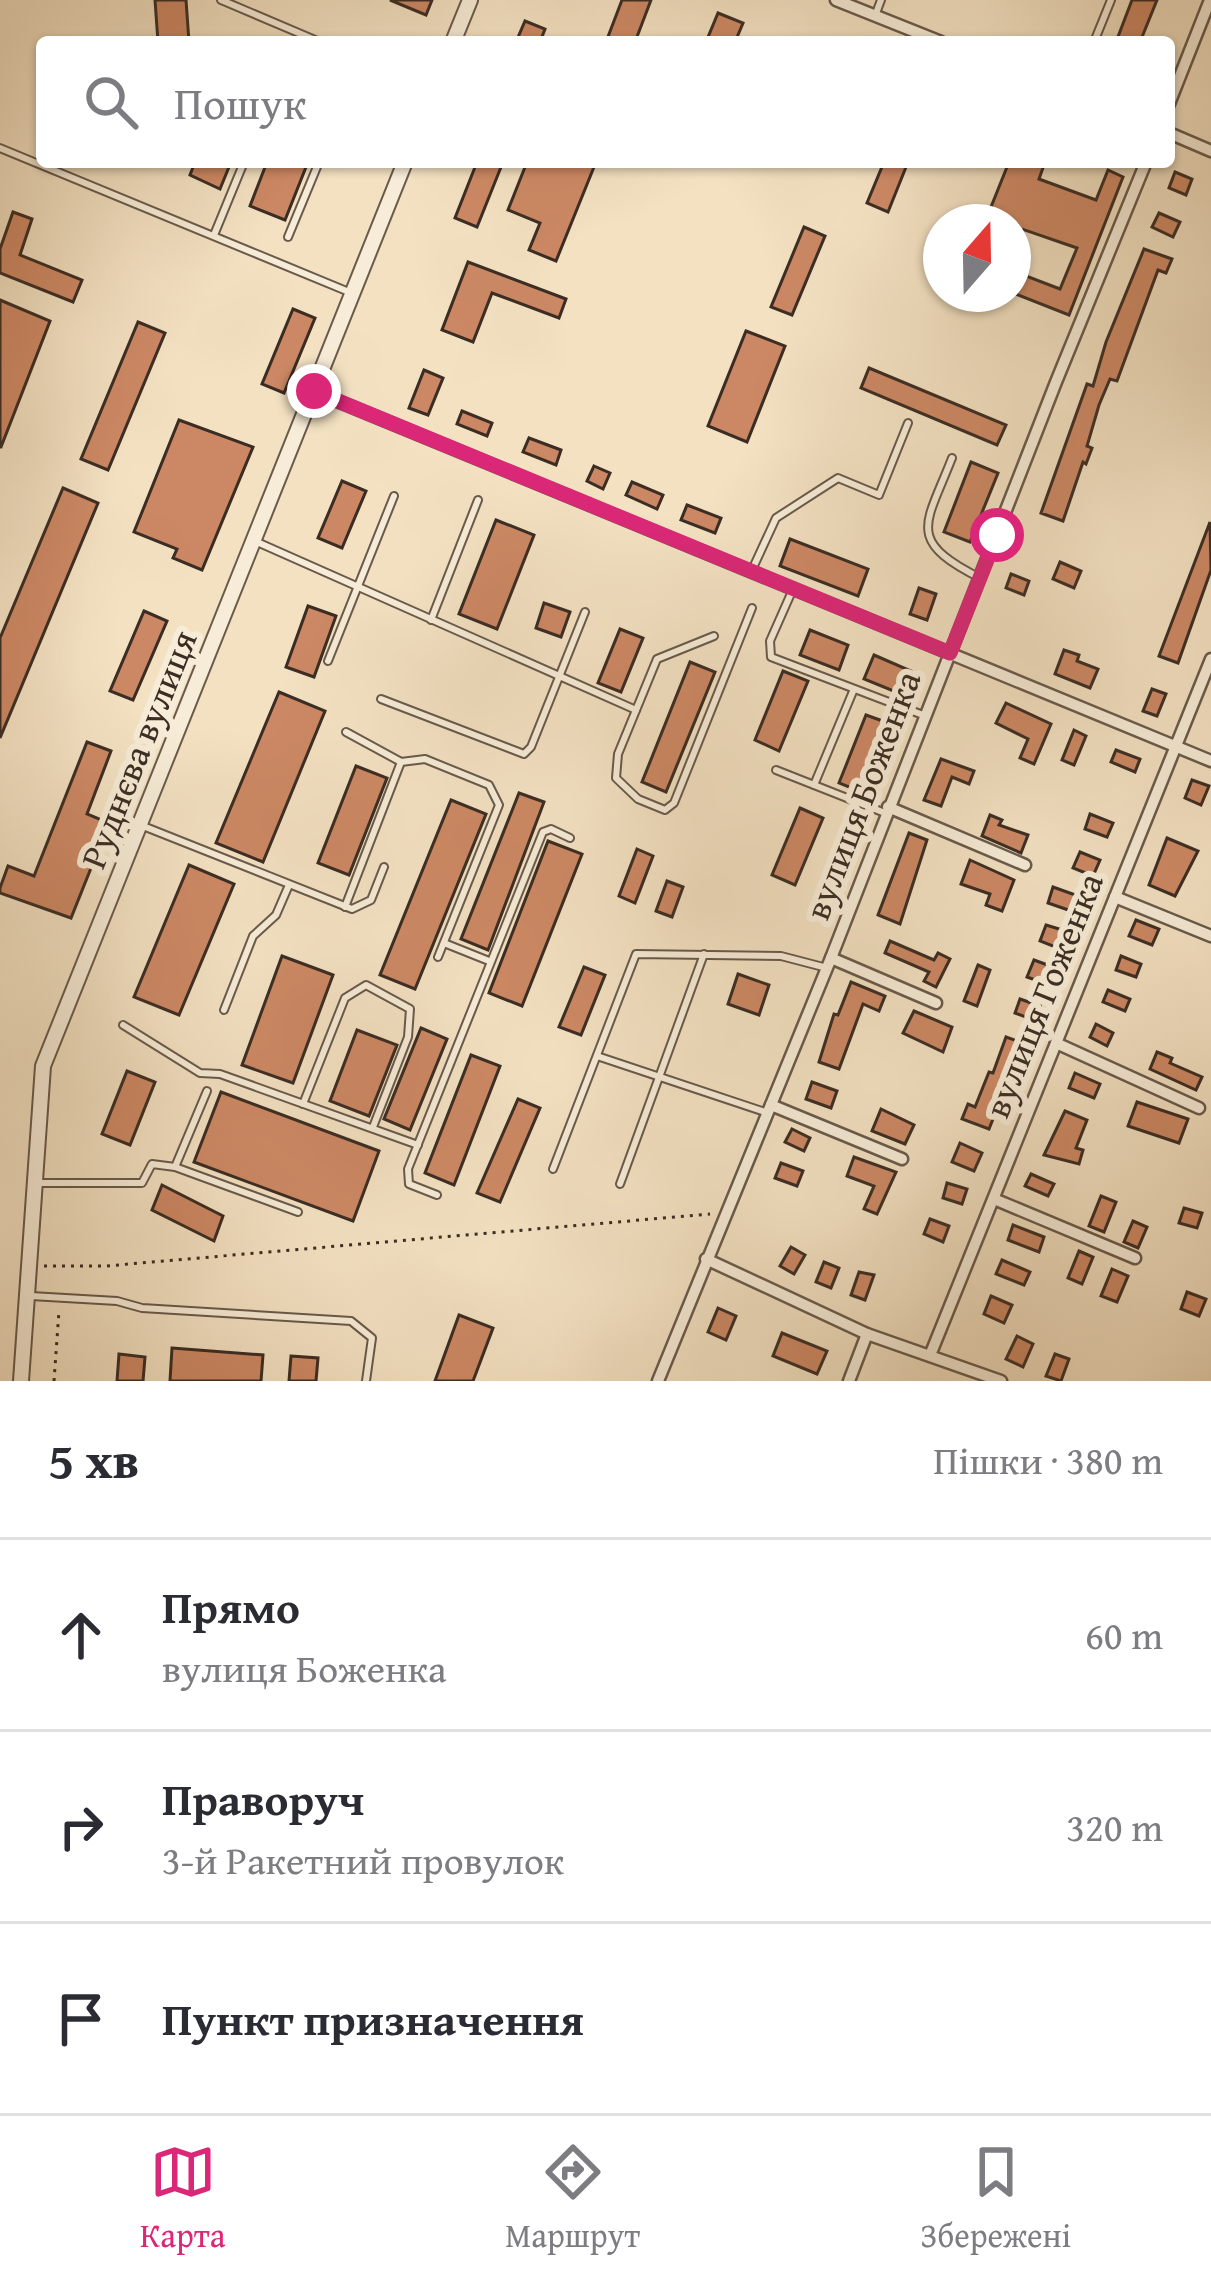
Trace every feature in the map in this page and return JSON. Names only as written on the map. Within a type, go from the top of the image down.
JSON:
[{"type":"street","points":[[455,36],[470,0]]},
{"type":"street","points":[[836,0],[926,36]]},
{"type":"street","points":[[1175,89],[1210,0]]},
{"type":"street","points":[[1175,136],[1211,151]]},
{"type":"street","name":"Руднєва вулиця","points":[[21,1381],[43,1066],[403,168]]},
{"type":"street","name":"вулиця Боженка","points":[[658,1381],[1144,168]]},
{"type":"street","points":[[314,391],[1211,761]]},
{"type":"street","name":"вулиця Гоженка","points":[[931,1353],[1211,659]]},
{"type":"street","points":[[886,810],[1025,865]]},
{"type":"street","points":[[1115,897],[1211,936]]},
{"type":"street","points":[[829,963],[936,1003]]},
{"type":"street","points":[[1056,1043],[1199,1108]]},
{"type":"street","points":[[769,1109],[902,1159]]},
{"type":"street","points":[[994,1198],[1136,1258]]},
{"type":"street","points":[[706,1259],[867,1334],[1001,1381]]},
{"type":"street","points":[[850,1381],[867,1334]]},
{"type":"lane","points":[[221,0],[306,36]]},
{"type":"lane","points":[[874,16],[881,0]]},
{"type":"lane","points":[[1096,36],[1111,0]]},
{"type":"lane","points":[[295,36],[297,32]]},
{"type":"lane","points":[[0,148],[36,163]]},
{"type":"lane","points":[[49,168],[352,293]]},
{"type":"lane","points":[[214,236],[242,168]]},
{"type":"lane","points":[[288,237],[317,168]]},
{"type":"lane","points":[[752,572],[776,518],[838,478],[879,495],[908,423]]},
{"type":"lane","points":[[952,458],[926,526],[932,546],[948,562],[980,578]]},
{"type":"lane","points":[[328,661],[394,496]]},
{"type":"lane","points":[[431,620],[478,500]]},
{"type":"lane","points":[[254,540],[636,710]]},
{"type":"lane","points":[[793,589],[770,641],[770,657],[925,716]]},
{"type":"lane","points":[[715,636],[657,659],[618,754],[616,778],[638,799],[665,810],[674,803],[752,608]]},
{"type":"lane","points":[[380,699],[524,754],[531,747],[585,612]]},
{"type":"lane","points":[[814,785],[854,689]]},
{"type":"lane","points":[[346,732],[401,762],[424,759],[489,785],[499,805],[438,957]]},
{"type":"lane","points":[[345,907],[401,762]]},
{"type":"lane","points":[[776,770],[886,810]]},
{"type":"lane","points":[[140,824],[352,909],[370,900],[384,867]]},
{"type":"lane","points":[[437,1195],[409,1184],[408,1169],[543,832],[551,830],[570,838]]},
{"type":"lane","points":[[224,1010],[253,935],[276,915],[289,885]]},
{"type":"lane","points":[[444,943],[489,961]]},
{"type":"lane","points":[[553,1169],[637,954],[781,956],[829,963]]},
{"type":"lane","points":[[620,1184],[704,954]]},
{"type":"lane","points":[[303,1104],[345,998],[366,985],[410,1009],[407,1037],[372,1129]]},
{"type":"lane","points":[[123,1025],[200,1073],[220,1074],[418,1145]]},
{"type":"lane","points":[[597,1056],[769,1109]]},
{"type":"lane","points":[[175,1167],[206,1091]]},
{"type":"lane","points":[[35,1183],[142,1183],[152,1164],[175,1167],[298,1212]]},
{"type":"lane","points":[[27,1296],[351,1321],[372,1338],[366,1381]]},
{"type":"path","points":[[29,1267],[106,1267],[706,1213],[722,1220]]},
{"type":"path","points":[[54,1381],[61,1298]]},
{"type":"building","points":[[155,0],[186,0],[189,36],[158,36]]},
{"type":"building","points":[[390,0],[432,0],[426,15]]},
{"type":"building","points":[[622,0],[651,0],[637,36],[608,36]]},
{"type":"building","points":[[1132,0],[1157,0],[1142,36],[1118,36]]},
{"type":"building","points":[[718,13],[743,23],[738,36],[708,36]]},
{"type":"building","points":[[525,21],[545,29],[542,36],[519,36]]},
{"type":"building","points":[[193,168],[229,168],[220,189],[190,175]]},
{"type":"building","points":[[265,168],[306,168],[285,220],[250,206]]},
{"type":"building","points":[[475,168],[501,168],[477,227],[455,218]]},
{"type":"building","points":[[525,168],[594,168],[556,261],[529,250],[540,223],[508,210]]},
{"type":"building","points":[[882,168],[906,168],[888,212],[867,203]]},
{"type":"building","points":[[1007,168],[1043,168],[1039,179],[1096,200],[1108,170],[1123,177],[1069,315],[1031,300],[1031,278],[1060,289],[1077,248],[1031,232],[1031,204],[992,204]]},
{"type":"building","points":[[1175,172],[1192,179],[1186,195],[1169,188]]},
{"type":"building","points":[[13,212],[32,219],[20,255],[82,280],[73,302],[0,273],[0,249]]},
{"type":"building","points":[[1159,213],[1180,222],[1173,237],[1152,227]]},
{"type":"building","points":[[804,227],[825,236],[792,315],[771,307]]},
{"type":"building","points":[[1144,249],[1172,259],[1166,273],[1158,270],[1117,381],[1110,379],[1099,405],[1087,446],[1092,448],[1063,521],[1041,513],[1087,384],[1093,386]]},
{"type":"building","points":[[468,262],[566,299],[559,318],[492,293],[473,342],[442,330]]},
{"type":"building","points":[[0,300],[50,321],[1,447],[0,447]]},
{"type":"building","points":[[293,309],[315,318],[284,393],[262,384]]},
{"type":"building","points":[[138,322],[165,333],[108,470],[81,459]]},
{"type":"building","points":[[746,331],[785,346],[747,442],[708,426]]},
{"type":"building","points":[[869,368],[1006,425],[997,445],[861,388]]},
{"type":"building","points":[[424,370],[443,378],[428,415],[409,408]]},
{"type":"building","points":[[462,411],[492,423],[487,436],[457,424]]},
{"type":"building","points":[[179,420],[253,447],[202,570],[173,558],[177,549],[134,532]]},
{"type":"building","points":[[529,438],[561,450],[556,465],[523,452]]},
{"type":"building","points":[[971,462],[998,473],[970,542],[944,532]]},
{"type":"building","points":[[594,466],[610,473],[603,489],[587,481]]},
{"type":"building","points":[[342,481],[366,491],[342,548],[318,538]]},
{"type":"building","points":[[632,482],[663,495],[657,509],[626,495]]},
{"type":"building","points":[[63,488],[98,503],[0,738],[0,638]]},
{"type":"building","points":[[687,505],[721,518],[715,533],[681,520]]},
{"type":"building","points":[[496,520],[534,535],[497,629],[459,614]]},
{"type":"building","points":[[1210,522],[1211,570],[1178,663],[1159,656]]},
{"type":"building","points":[[790,539],[868,569],[858,596],[780,566]]},
{"type":"building","points":[[1060,562],[1081,571],[1074,588],[1053,579]]},
{"type":"building","points":[[1011,574],[1029,581],[1024,595],[1006,588]]},
{"type":"building","points":[[919,588],[936,594],[927,620],[910,614]]},
{"type":"building","points":[[544,603],[570,612],[561,637],[536,628]]},
{"type":"building","points":[[308,606],[336,616],[314,677],[286,667]]},
{"type":"building","points":[[144,611],[167,621],[133,700],[110,691]]},
{"type":"building","points":[[620,629],[643,638],[621,692],[598,683]]},
{"type":"building","points":[[810,630],[848,645],[839,670],[800,655]]},
{"type":"building","points":[[1064,650],[1098,669],[1090,688],[1055,674]]},
{"type":"building","points":[[874,655],[911,671],[901,694],[864,679]]},
{"type":"building","points":[[690,662],[715,672],[666,792],[642,782]]},
{"type":"building","points":[[783,671],[808,681],[779,751],[755,740]]},
{"type":"building","points":[[1152,689],[1166,694],[1157,716],[1143,711]]},
{"type":"building","points":[[279,692],[325,711],[263,862],[216,843]]},
{"type":"building","points":[[1006,703],[1051,724],[1034,764],[1020,758],[1028,739],[996,723]]},
{"type":"building","points":[[866,715],[891,724],[864,793],[839,783]]},
{"type":"building","points":[[1074,730],[1086,736],[1074,765],[1062,760]]},
{"type":"building","points":[[87,742],[111,751],[87,814],[109,823],[71,918],[0,893],[0,888],[8,866],[34,876]]},
{"type":"building","points":[[1116,750],[1140,759],[1135,772],[1111,762]]},
{"type":"building","points":[[941,759],[974,771],[969,784],[952,777],[941,806],[924,800]]},
{"type":"building","points":[[356,766],[387,778],[349,875],[318,863]]},
{"type":"building","points":[[1192,780],[1209,786],[1201,805],[1185,798]]},
{"type":"building","points":[[519,793],[544,802],[488,950],[461,939]]},
{"type":"building","points":[[451,800],[486,814],[415,989],[380,975]]},
{"type":"building","points":[[800,808],[823,818],[795,885],[772,875]]},
{"type":"building","points":[[1090,814],[1113,823],[1107,837],[1085,829]]},
{"type":"building","points":[[990,815],[1002,820],[999,825],[1028,835],[1021,853],[982,836]]},
{"type":"building","points":[[909,833],[927,840],[900,924],[878,915]]},
{"type":"building","points":[[1167,838],[1198,851],[1175,896],[1149,885]]},
{"type":"building","points":[[548,841],[582,854],[522,1006],[489,993]]},
{"type":"building","points":[[637,849],[653,856],[635,903],[619,896]]},
{"type":"building","points":[[1080,852],[1100,860],[1093,876],[1073,868]]},
{"type":"building","points":[[970,860],[1014,880],[1002,911],[986,905],[990,894],[961,884]]},
{"type":"building","points":[[189,865],[234,884],[179,1015],[134,997]]},
{"type":"building","points":[[667,881],[683,887],[672,917],[656,911]]},
{"type":"building","points":[[1053,887],[1081,897],[1077,913],[1048,903]]},
{"type":"building","points":[[1136,920],[1159,929],[1152,945],[1129,936]]},
{"type":"building","points":[[1046,925],[1069,932],[1063,950],[1040,941]]},
{"type":"building","points":[[890,941],[934,960],[938,953],[950,959],[936,987],[924,981],[929,972],[885,953]]},
{"type":"building","points":[[282,956],[333,975],[293,1083],[242,1065]]},
{"type":"building","points":[[1121,956],[1141,964],[1136,977],[1116,970]]},
{"type":"building","points":[[1034,960],[1053,967],[1047,984],[1027,977]]},
{"type":"building","points":[[978,965],[990,970],[977,1006],[964,1001]]},
{"type":"building","points":[[584,967],[605,975],[581,1035],[559,1027]]},
{"type":"building","points":[[738,974],[769,985],[759,1015],[728,1004]]},
{"type":"building","points":[[851,982],[885,996],[879,1011],[863,1004],[839,1069],[819,1062],[834,1014],[838,1015]]},
{"type":"building","points":[[1108,990],[1130,999],[1125,1011],[1103,1002]]},
{"type":"building","points":[[1020,999],[1040,1006],[1034,1020],[1015,1013]]},
{"type":"building","points":[[914,1011],[952,1027],[943,1052],[903,1033]]},
{"type":"building","points":[[1096,1024],[1113,1033],[1107,1046],[1090,1037]]},
{"type":"building","points":[[421,1028],[447,1039],[410,1130],[384,1119]]},
{"type":"building","points":[[357,1030],[397,1045],[369,1116],[330,1101]]},
{"type":"building","points":[[1006,1037],[1023,1043],[989,1129],[962,1119],[968,1104],[975,1107]]},
{"type":"building","points":[[1157,1052],[1202,1077],[1196,1090],[1150,1069]]},
{"type":"building","points":[[471,1055],[500,1066],[454,1185],[425,1173]]},
{"type":"building","points":[[127,1071],[155,1082],[130,1145],[102,1134]]},
{"type":"building","points":[[1075,1073],[1100,1084],[1094,1098],[1069,1088]]},
{"type":"building","points":[[812,1082],[837,1091],[831,1108],[806,1099]]},
{"type":"building","points":[[221,1092],[379,1151],[353,1221],[194,1162]]},
{"type":"building","points":[[518,1099],[540,1108],[500,1202],[477,1193]]},
{"type":"building","points":[[1137,1102],[1188,1119],[1179,1143],[1128,1126]]},
{"type":"building","points":[[881,1109],[914,1125],[905,1144],[872,1131]]},
{"type":"building","points":[[1065,1111],[1087,1120],[1076,1148],[1083,1150],[1079,1164],[1044,1155]]},
{"type":"building","points":[[792,1129],[810,1138],[804,1151],[785,1142]]},
{"type":"building","points":[[960,1143],[982,1153],[974,1171],[952,1162]]},
{"type":"building","points":[[854,1157],[896,1172],[877,1214],[864,1209],[874,1186],[847,1176]]},
{"type":"building","points":[[781,1163],[803,1171],[797,1186],[775,1178]]},
{"type":"building","points":[[1031,1174],[1054,1184],[1048,1196],[1025,1186]]},
{"type":"building","points":[[947,1183],[967,1189],[962,1204],[943,1198]]},
{"type":"building","points":[[162,1185],[223,1216],[214,1241],[152,1210]]},
{"type":"building","points":[[1101,1196],[1116,1202],[1104,1232],[1089,1226]]},
{"type":"building","points":[[1184,1208],[1202,1213],[1197,1228],[1179,1223]]},
{"type":"building","points":[[930,1219],[949,1226],[943,1242],[924,1234]]},
{"type":"building","points":[[1133,1221],[1147,1227],[1138,1248],[1124,1242]]},
{"type":"building","points":[[1013,1225],[1044,1237],[1039,1252],[1008,1240]]},
{"type":"building","points":[[791,1247],[805,1255],[794,1274],[780,1266]]},
{"type":"building","points":[[1079,1251],[1093,1257],[1082,1284],[1068,1278]]},
{"type":"building","points":[[1002,1260],[1030,1272],[1024,1285],[996,1274]]},
{"type":"building","points":[[824,1262],[839,1268],[831,1288],[816,1282]]},
{"type":"building","points":[[1112,1269],[1128,1276],[1117,1302],[1101,1296]]},
{"type":"building","points":[[859,1272],[874,1275],[865,1300],[851,1295]]},
{"type":"building","points":[[1187,1292],[1206,1299],[1199,1316],[1181,1309]]},
{"type":"building","points":[[991,1296],[1012,1305],[1004,1323],[984,1314]]},
{"type":"building","points":[[718,1308],[736,1316],[726,1340],[708,1332]]},
{"type":"building","points":[[459,1315],[493,1328],[473,1381],[435,1381]]},
{"type":"building","points":[[782,1333],[827,1351],[817,1374],[773,1356]]},
{"type":"building","points":[[1017,1336],[1033,1344],[1023,1367],[1006,1359]]},
{"type":"building","points":[[172,1348],[263,1355],[261,1381],[170,1381]]},
{"type":"building","points":[[119,1354],[145,1357],[143,1381],[117,1381]]},
{"type":"building","points":[[1055,1354],[1069,1359],[1061,1381],[1046,1376]]},
{"type":"building","points":[[291,1356],[318,1358],[316,1381],[289,1381]]},
{"type":"route","points":[[314,391],[950,653],[997,535]]}]
